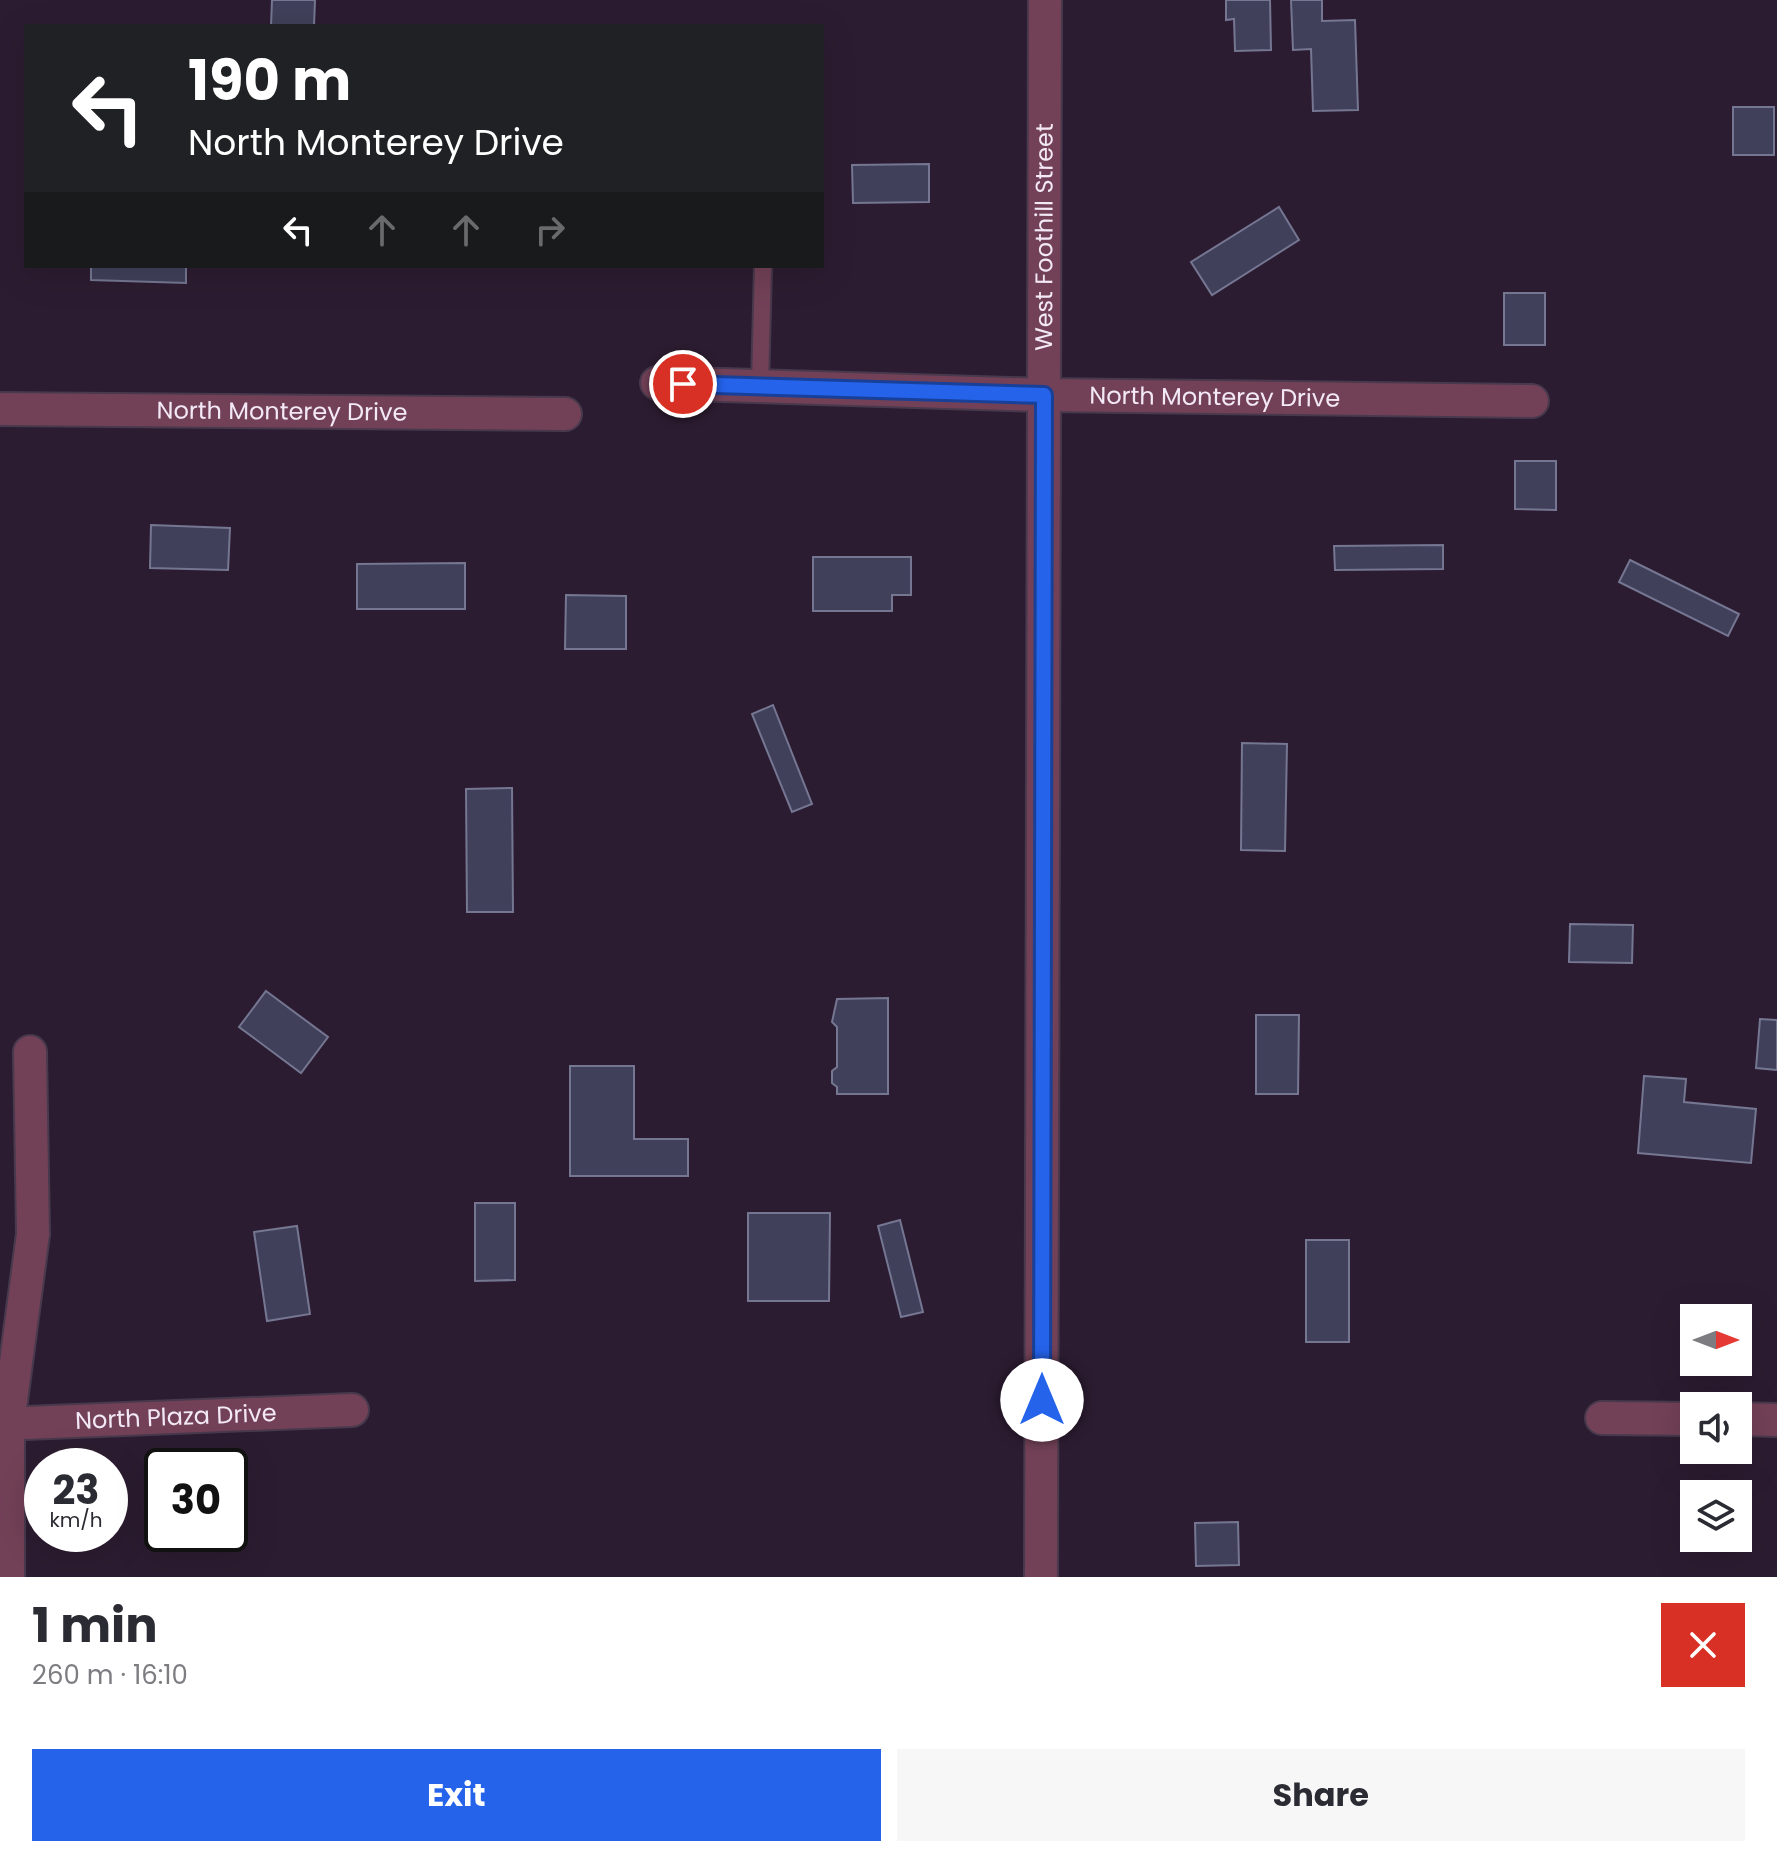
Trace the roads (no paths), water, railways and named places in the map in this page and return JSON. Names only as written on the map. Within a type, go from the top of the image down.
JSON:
[{"type":"street","name":"West Foothill Street","points":[[1041,1577],[1045,0]]},
{"type":"street","name":"North Monterey Drive","points":[[657,383],[1044,395],[1532,401]]},
{"type":"street","name":"North Monterey Drive","points":[[0,409],[565,414]]},
{"type":"street","points":[[8,1577],[4,1423],[33,1234],[30,1052]]},
{"type":"street","name":"North Plaza Drive","points":[[4,1423],[352,1410]]},
{"type":"street","points":[[1602,1418],[1680,1419]]},
{"type":"street","points":[[1752,1419],[1777,1420]]},
{"type":"lane","points":[[760,386],[763,268]]}]
